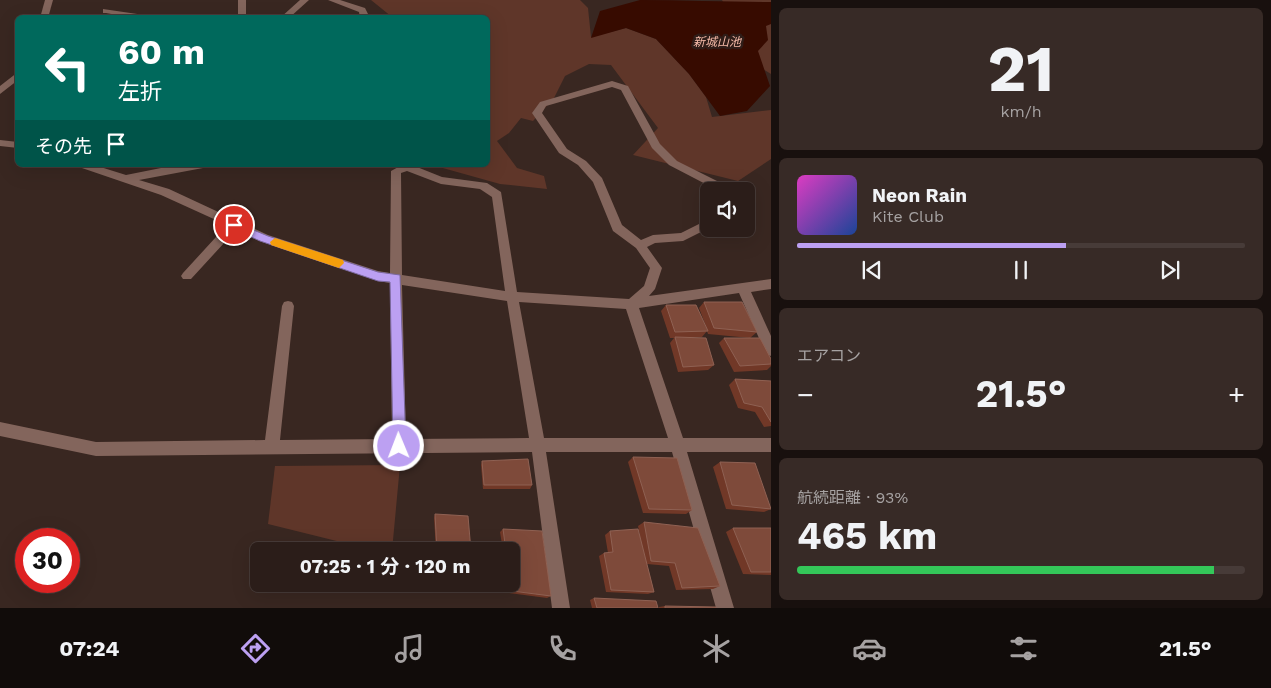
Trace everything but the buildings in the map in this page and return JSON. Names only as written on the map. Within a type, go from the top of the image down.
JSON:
[{"type":"street","points":[[45,15],[49,0]]},
{"type":"street","points":[[104,14],[110,0]]},
{"type":"street","points":[[242,0],[242,15]]},
{"type":"street","points":[[288,15],[305,0]]},
{"type":"street","points":[[332,0],[362,10],[364,15]]},
{"type":"street","points":[[0,91],[15,78]]},
{"type":"street","points":[[631,304],[649,289],[656,268],[640,245],[617,228],[598,181],[582,163],[563,151],[537,113],[539,108],[543,104],[612,84],[625,88],[656,146],[673,163],[710,182]]},
{"type":"street","points":[[0,142],[15,144]]},
{"type":"street","points":[[89,167],[165,192],[264,238],[378,276],[512,297],[631,304],[771,284]]},
{"type":"street","points":[[124,179],[183,167]]},
{"type":"street","points":[[399,446],[396,171],[407,167],[441,180],[483,186],[497,195],[512,297],[538,445],[561,608]]},
{"type":"street","points":[[187,276],[234,225]]},
{"type":"street","points":[[640,245],[653,239],[683,237],[700,228]]},
{"type":"street","points":[[743,288],[771,350]]},
{"type":"street","points":[[631,304],[678,446],[725,608]]},
{"type":"street","points":[[272,447],[288,306]]},
{"type":"street","points":[[0,429],[96,449],[538,445],[771,446]]},
{"type":"shaded area","points":[[371,0],[580,0],[588,8],[591,37],[626,28],[656,39],[689,74],[706,97],[712,117],[771,110],[771,159],[738,181],[633,155],[658,128],[611,65],[589,64],[565,76],[554,98],[533,121],[521,118],[509,133],[497,141],[517,168],[544,176],[547,189],[500,184],[439,167],[490,167],[490,15],[390,15]]},
{"type":"shaded area","points":[[722,0],[771,0],[771,74],[758,66]]},
{"type":"shaded area","points":[[400,465],[393,542],[341,542],[268,524],[275,466]]},
{"type":"water","name":"新城山池","points":[[640,0],[771,2],[771,24],[766,26],[768,40],[758,51],[770,86],[747,111],[720,116],[689,74],[656,39],[626,28],[591,38],[600,11]]},
{"type":"slow traffic","points":[[275,242],[339,263]]},
{"type":"route","points":[[234,225],[264,238],[378,276],[396,278],[399,446]]}]
